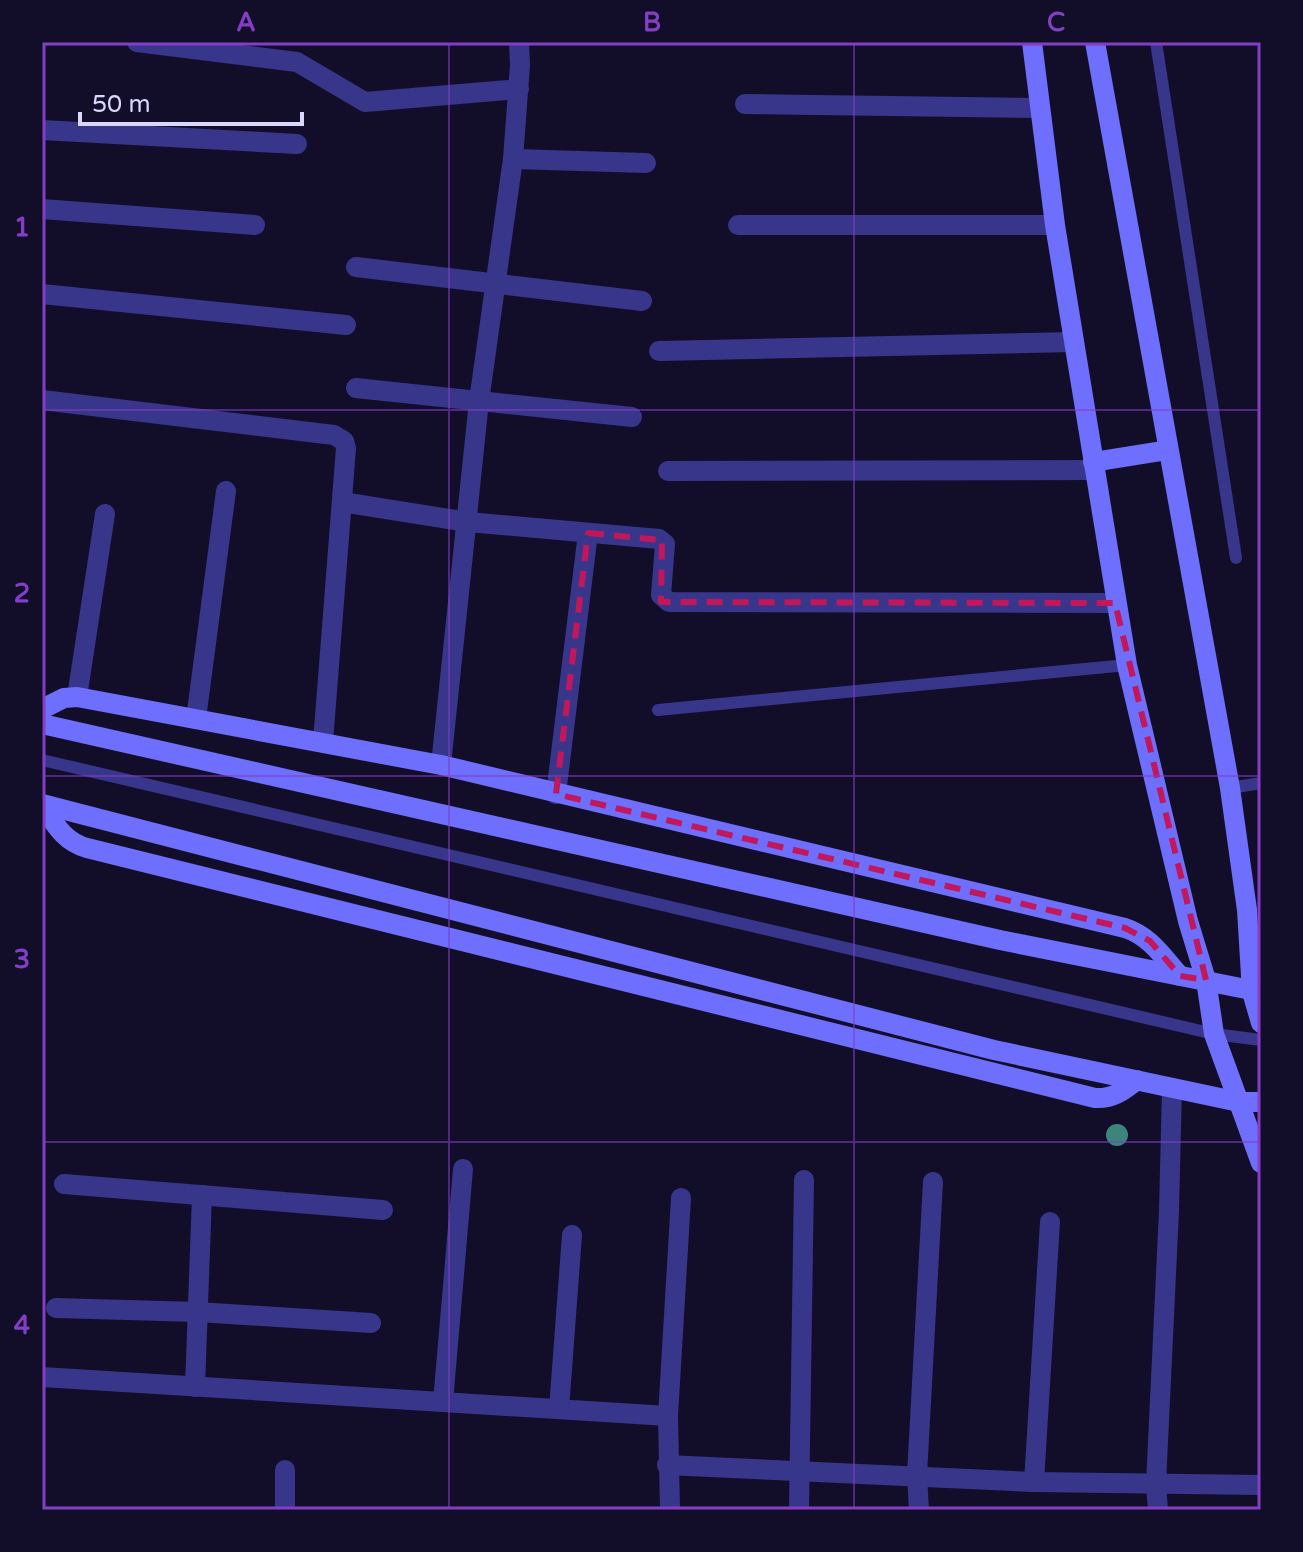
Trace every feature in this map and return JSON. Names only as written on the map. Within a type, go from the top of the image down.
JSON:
[{"type":"main road","points":[[1032,42],[1055,225],[1127,665],[1188,921],[1206,980],[1214,1034],[1261,1163]]},
{"type":"main road","points":[[1095,42],[1230,788],[1261,1023]]},
{"type":"main road","points":[[1094,466],[1168,450]]},
{"type":"main road","points":[[42,709],[64,698],[77,697],[441,765],[1125,928],[1138,932],[1150,941],[1180,976]]},
{"type":"main road","points":[[42,724],[1000,940],[1256,992]]},
{"type":"main road","points":[[42,804],[65,837],[75,845],[1095,1098],[1106,1099],[1120,1094],[1137,1080]]},
{"type":"main road","points":[[42,804],[994,1050],[1239,1102],[1261,1102]]},
{"type":"street","points":[[137,42],[297,62],[365,102],[519,89]]},
{"type":"street","points":[[441,765],[479,401],[513,159],[519,89],[519,42]]},
{"type":"street","points":[[745,104],[1039,108]]},
{"type":"street","points":[[42,130],[297,144]]},
{"type":"street","points":[[513,159],[646,163]]},
{"type":"street","points":[[42,209],[255,225]]},
{"type":"street","points":[[738,225],[1055,225]]},
{"type":"street","points":[[356,267],[642,301]]},
{"type":"street","points":[[42,294],[346,325]]},
{"type":"street","points":[[659,351],[1073,342]]},
{"type":"street","points":[[356,388],[632,417]]},
{"type":"street","points":[[42,400],[334,435],[344,441],[346,448],[323,742]]},
{"type":"street","points":[[668,471],[1094,466]]},
{"type":"street","points":[[196,719],[226,491]]},
{"type":"street","points":[[342,502],[468,522],[662,540],[665,544],[661,595],[669,602],[1115,603]]},
{"type":"street","points":[[77,697],[105,514]]},
{"type":"street","points":[[556,794],[588,533]]},
{"type":"street","points":[[1158,1510],[1156,1484],[1172,1088]]},
{"type":"street","points":[[443,1402],[463,1169]]},
{"type":"street","points":[[799,1510],[804,1180]]},
{"type":"street","points":[[919,1510],[917,1475],[933,1182]]},
{"type":"street","points":[[64,1184],[383,1210]]},
{"type":"street","points":[[195,1387],[202,1195]]},
{"type":"street","points":[[670,1510],[668,1416],[681,1198]]},
{"type":"street","points":[[1034,1482],[1050,1222]]},
{"type":"street","points":[[559,1409],[572,1235]]},
{"type":"street","points":[[56,1308],[198,1312],[371,1323]]},
{"type":"street","points":[[42,1377],[668,1416]]},
{"type":"street","points":[[667,1465],[1034,1482],[1261,1485]]},
{"type":"street","points":[[285,1470],[285,1510]]},
{"type":"lane","points":[[1156,42],[1236,558]]},
{"type":"lane","points":[[658,710],[1127,665]]},
{"type":"lane","points":[[42,760],[1214,1034],[1261,1040]]},
{"type":"lane","points":[[1230,788],[1261,783]]},
{"type":"highlighted area","points":[[588,533],[662,540],[661,602],[1115,603],[1206,980],[1180,976],[1150,941],[1125,928],[556,794]]}]
